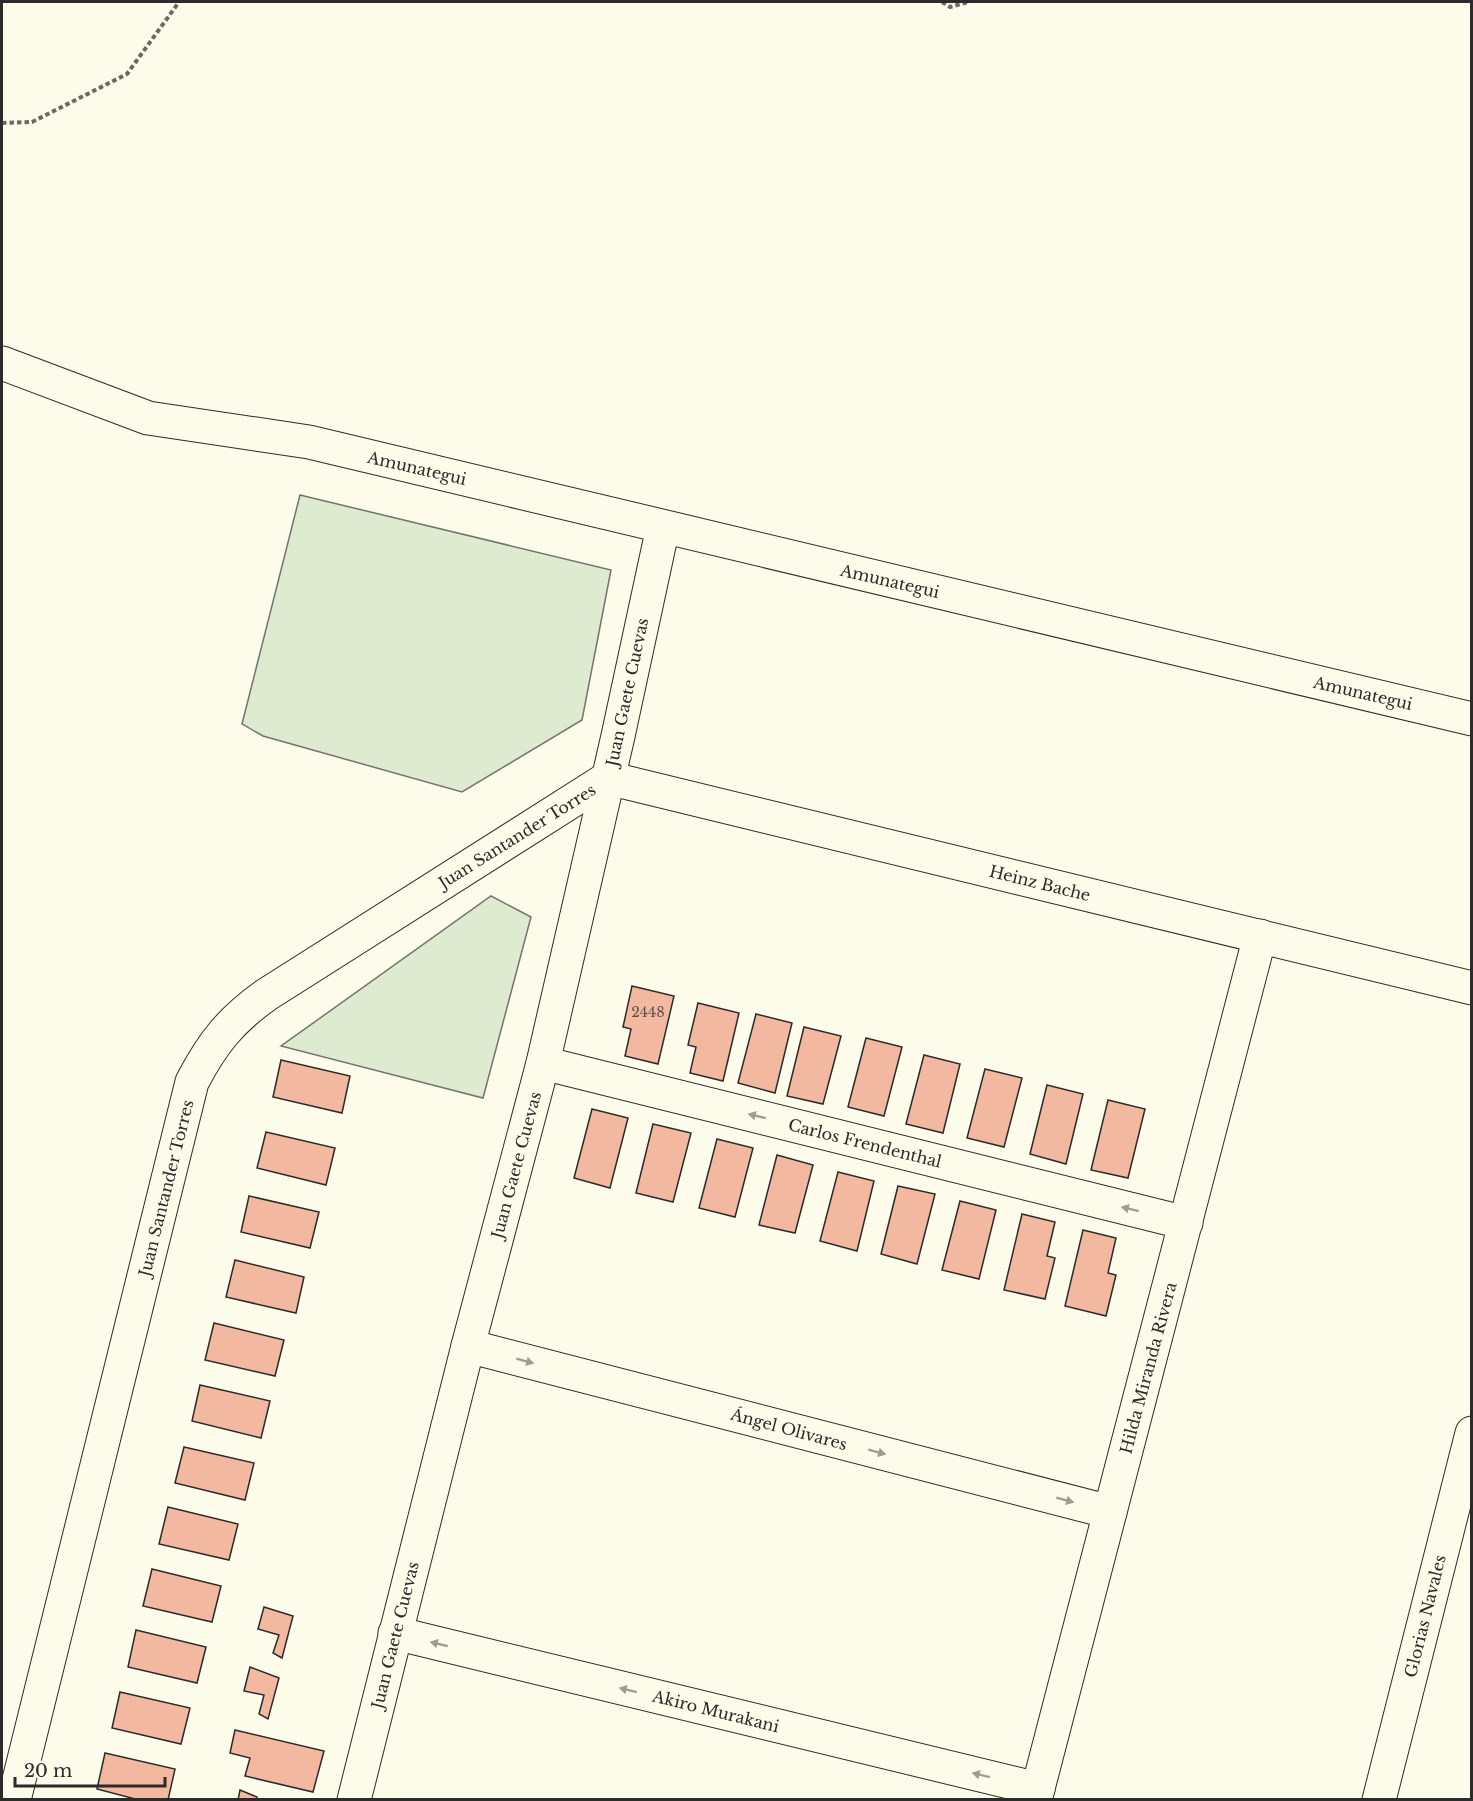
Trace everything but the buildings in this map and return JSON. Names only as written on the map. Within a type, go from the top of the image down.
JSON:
[{"type":"street","name":"Amunategui","points":[[2,363],[148,418],[309,442],[1472,719]]},
{"type":"street","name":"Juan Gaete Cuevas","points":[[354,1800],[468,1346],[543,1063],[663,526]]},
{"type":"street","name":"Heinz Bache","points":[[608,778],[1472,988]]},
{"type":"street","name":"Juan Santander Torres","points":[[14,1800],[192,1082],[206,1056],[222,1033],[242,1012],[266,995],[608,778]]},
{"type":"street","name":"Hilda Miranda Rivera","points":[[1037,1794],[1260,936]]},
{"type":"street","name":"Carlos Frendenthal","points":[[543,1063],[1186,1223]]},
{"type":"street","name":"Ángel Olivares","points":[[468,1346],[1110,1512]]},
{"type":"street","name":"Glorias Navales","points":[[1379,1800],[1472,1433]]},
{"type":"street","name":"Akiro Murakani","points":[[395,1633],[1037,1794]]},
{"type":"path","points":[[2,123],[32,122],[127,74],[179,2]]},
{"type":"path","points":[[942,2],[950,7],[968,2]]},
{"type":"green space","points":[[300,495],[611,570],[582,720],[462,792],[263,736],[242,724]]},
{"type":"green space","points":[[491,896],[531,917],[483,1098],[281,1046]]}]
